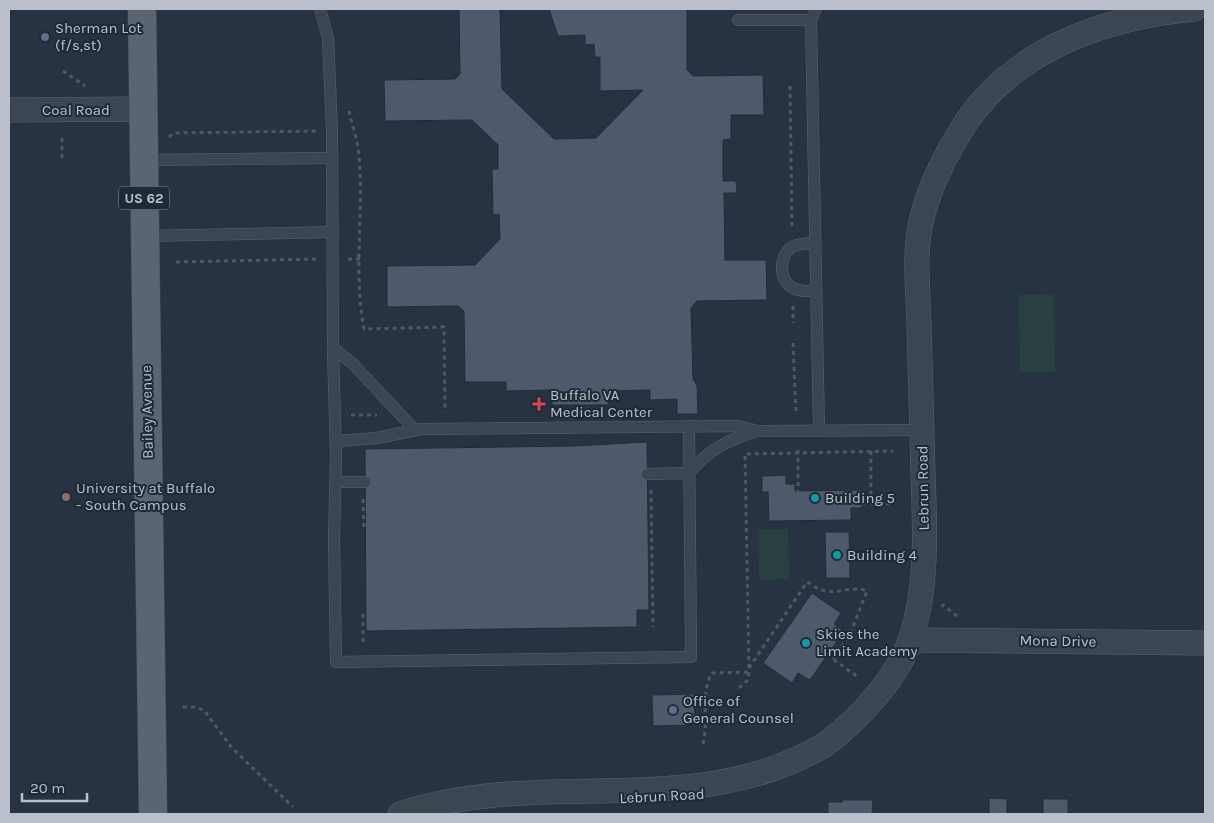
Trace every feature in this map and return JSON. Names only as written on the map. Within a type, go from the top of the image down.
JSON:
[{"type":"main road","name":"Bailey Avenue","points":[[142,9],[153,814]]},
{"type":"street","name":"Lebrun Road","points":[[400,814],[421,807],[464,799],[514,797],[648,799],[720,793],[764,780],[797,764],[828,743],[857,716],[893,675],[910,640],[920,602],[925,522],[917,262],[922,216],[936,175],[955,140],[978,106],[1021,66],[1046,50],[1089,31],[1122,21],[1194,9]]},
{"type":"street","name":"Coal Road","points":[[9,110],[143,110]]},
{"type":"street","name":"Mona Drive","points":[[910,640],[1205,643]]},
{"type":"lane","points":[[320,9],[328,38],[332,158],[333,348],[336,440],[334,539],[336,662],[691,657],[688,426]]},
{"type":"lane","points":[[738,20],[814,14],[819,431]]},
{"type":"lane","points":[[144,160],[332,158]]},
{"type":"lane","points":[[145,236],[333,232]]},
{"type":"lane","points":[[816,243],[803,243],[792,247],[784,255],[781,266],[784,277],[791,288],[816,291]]},
{"type":"lane","points":[[333,348],[352,363],[414,429]]},
{"type":"lane","points":[[336,440],[377,438],[414,429],[738,426],[758,431],[922,430]]},
{"type":"lane","points":[[649,479],[689,473],[711,450],[739,436],[758,431]]},
{"type":"lane","points":[[336,482],[364,487]]},
{"type":"path","points":[[63,71],[90,89]]},
{"type":"path","points":[[790,86],[792,236]]},
{"type":"path","points":[[348,105],[359,154],[360,302],[364,329],[444,327],[445,412]]},
{"type":"path","points":[[169,137],[174,133],[318,131]]},
{"type":"path","points":[[62,138],[62,159]]},
{"type":"path","points":[[176,262],[320,259]]},
{"type":"path","points":[[346,259],[360,259]]},
{"type":"path","points":[[793,299],[793,323]]},
{"type":"path","points":[[793,343],[796,414]]},
{"type":"path","points":[[348,415],[380,414]]},
{"type":"path","points":[[739,688],[748,680],[745,454],[798,451],[892,451]]},
{"type":"path","points":[[798,451],[798,491]]},
{"type":"path","points":[[871,451],[871,504]]},
{"type":"path","points":[[649,479],[653,628]]},
{"type":"path","points":[[364,487],[364,530]]},
{"type":"path","points":[[862,504],[894,504]]},
{"type":"path","points":[[748,670],[807,582],[822,590],[847,591],[860,588],[867,591],[850,634],[832,659]]},
{"type":"path","points":[[363,614],[363,650]]},
{"type":"path","points":[[827,655],[858,677]]},
{"type":"path","points":[[703,744],[707,726],[707,681],[712,673],[748,670]]},
{"type":"path","points":[[183,707],[194,707],[204,710],[232,748],[293,808]]},
{"type":"green space","points":[[1054,294],[1055,372],[1020,372],[1019,295]]},
{"type":"green space","points":[[758,529],[788,529],[789,579],[759,580]]},
{"type":"building","points":[[459,9],[500,9],[502,89],[554,139],[596,138],[643,90],[600,91],[600,57],[595,57],[594,44],[585,45],[585,35],[558,36],[549,9],[687,9],[687,70],[693,76],[763,75],[764,115],[731,115],[731,139],[723,140],[723,181],[736,181],[737,193],[724,193],[725,260],[766,260],[767,300],[697,301],[691,308],[693,379],[697,386],[698,414],[677,414],[677,399],[650,400],[650,390],[608,391],[608,405],[552,405],[552,390],[506,391],[506,382],[465,382],[464,311],[458,306],[387,307],[387,266],[475,265],[500,239],[499,214],[493,215],[492,169],[498,169],[498,145],[472,120],[385,121],[384,80],[455,79],[460,74]]},
{"type":"building","points":[[647,442],[649,610],[637,610],[637,627],[366,631],[365,449],[574,446]]},
{"type":"building","name":"Building 5","points":[[786,475],[786,484],[795,484],[795,491],[862,490],[862,508],[851,508],[851,520],[769,521],[768,492],[762,492],[762,476]]},
{"type":"building","name":"Building 4","points":[[825,532],[849,532],[850,578],[826,578]]},
{"type":"building","name":"Skies the Limit Academy","points":[[812,593],[841,613],[834,624],[844,631],[810,680],[798,673],[792,683],[763,663]]},
{"type":"building","name":"Office of General Counsel","points":[[694,694],[695,725],[653,726],[652,695]]},
{"type":"building","points":[[989,798],[1007,799],[1007,814],[989,814]]},
{"type":"building","points":[[1043,799],[1068,799],[1068,814],[1043,814]]},
{"type":"building","points":[[842,800],[873,800],[872,814],[828,814],[828,802],[842,802]]},
{"type":"place","name":"Sherman Lot (f/s,st)","points":[[45,37]]},
{"type":"place","name":"Buffalo VA Medical Center","points":[[539,404]]},
{"type":"place","name":"University at Buffalo - South Campus","points":[[66,497]]},
{"type":"place","name":"Building 5","points":[[815,498]]},
{"type":"place","name":"Building 4","points":[[837,555]]},
{"type":"place","name":"Skies the Limit Academy","points":[[806,643]]},
{"type":"place","name":"Office of General Counsel","points":[[673,710]]}]
